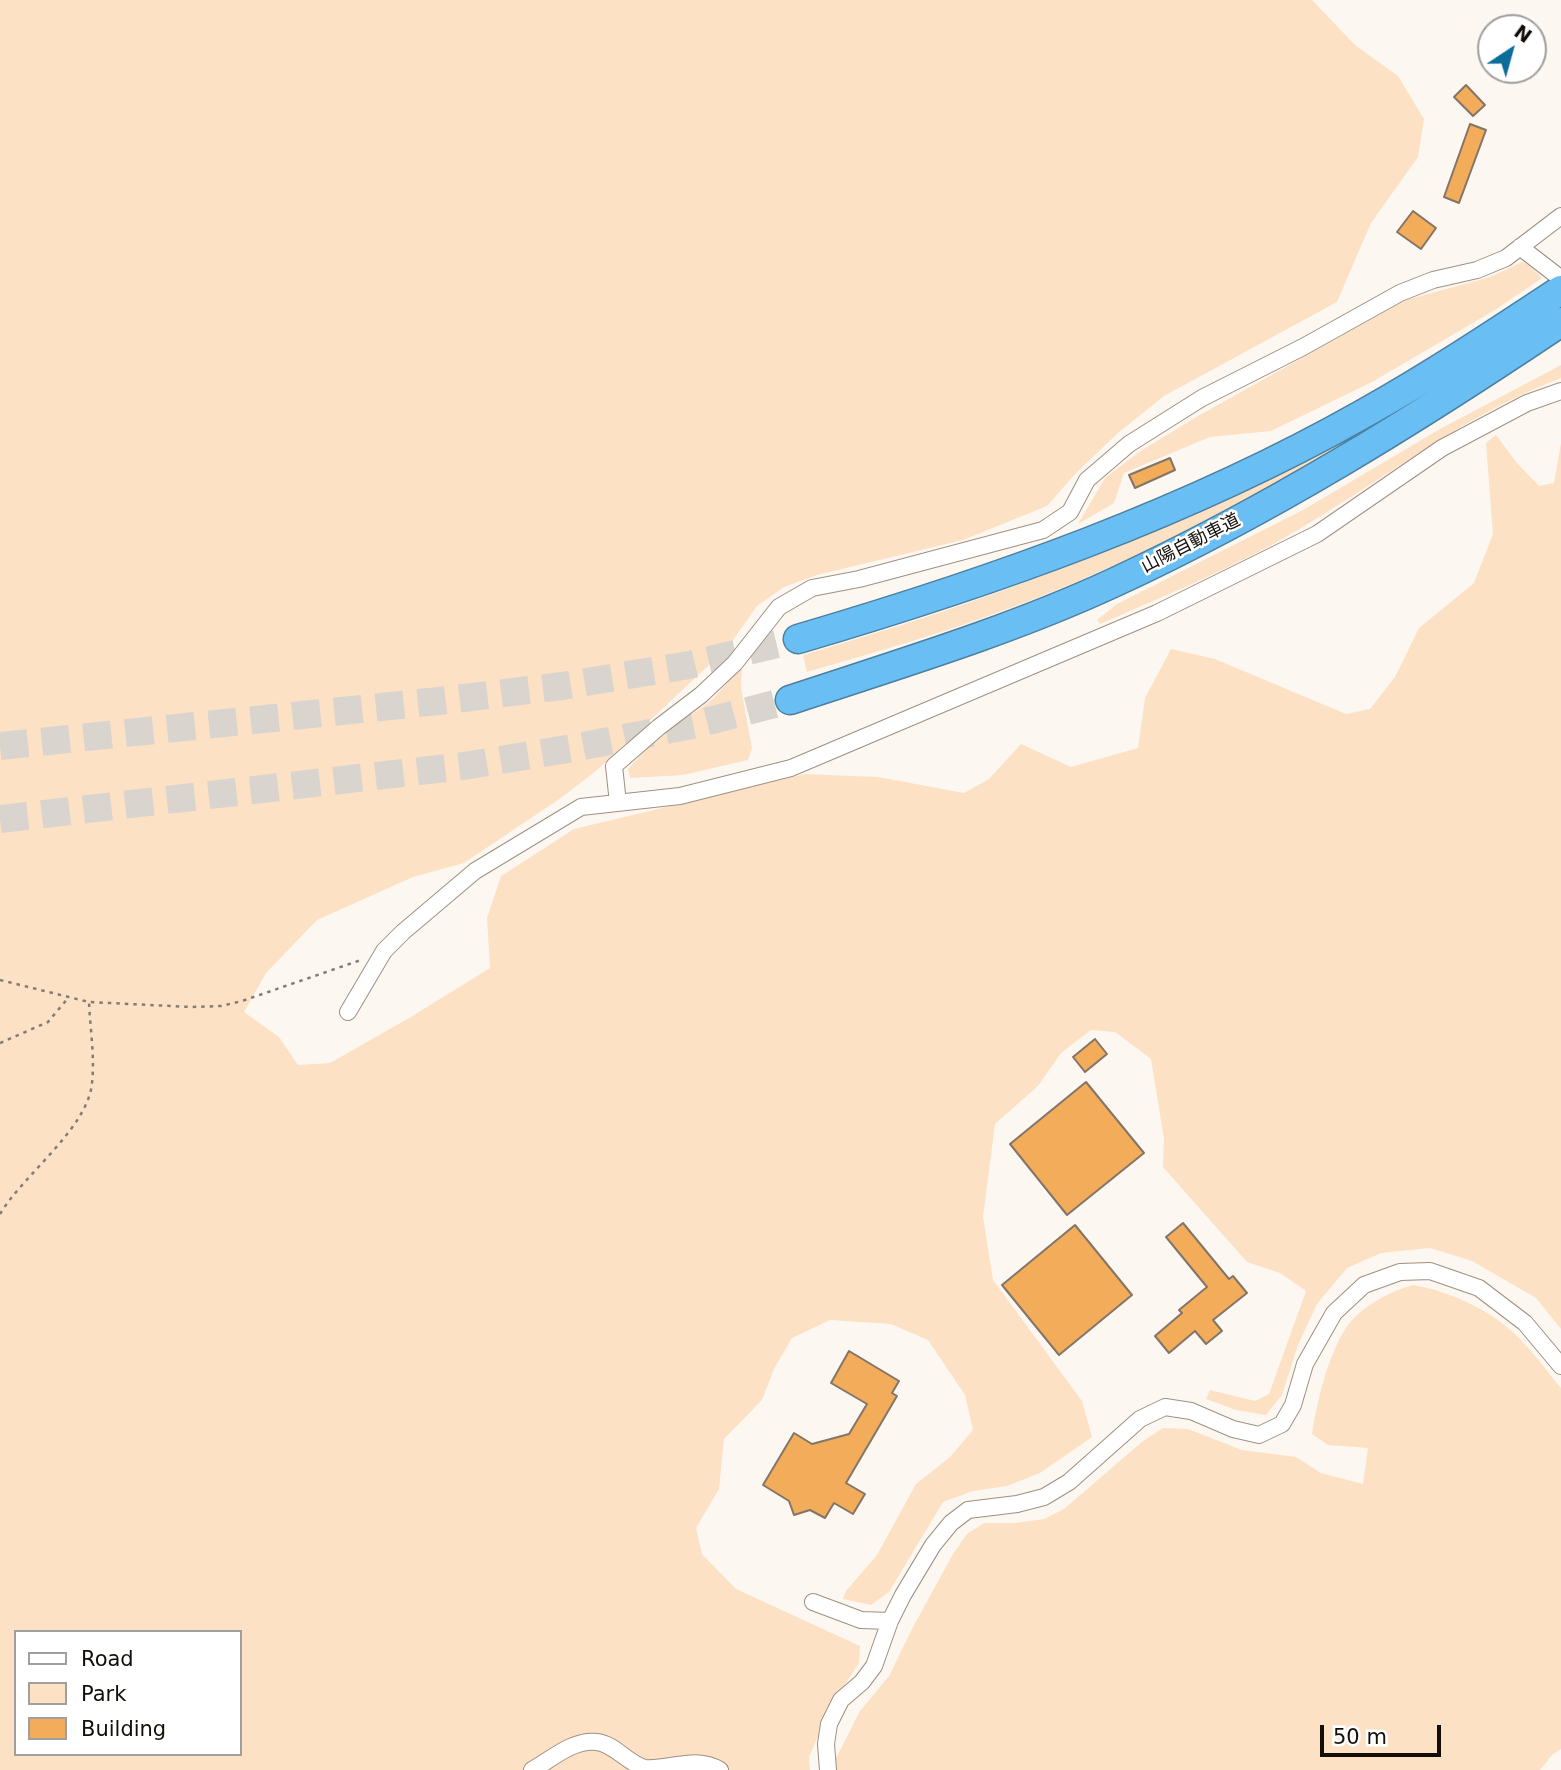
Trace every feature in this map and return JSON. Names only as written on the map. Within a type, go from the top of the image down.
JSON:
[{"type":"highway","points":[[798,639],[918,603],[1048,557],[1135,524],[1231,481],[1361,415],[1443,367],[1558,282]]},
{"type":"highway","name":"山陽自動車道","points":[[790,700],[985,636],[1112,583],[1239,520],[1379,440],[1457,392],[1561,322]]},
{"type":"street","points":[[618,803],[614,766],[701,695],[735,663],[779,607],[812,588],[859,579],[1042,530],[1070,512],[1087,480],[1129,444],[1202,398],[1400,293],[1433,280],[1477,270],[1506,258],[1561,216]]},
{"type":"street","points":[[1520,247],[1558,282]]},
{"type":"street","points":[[348,1012],[384,951],[475,871],[581,807],[680,796],[791,768],[1157,613],[1317,534],[1442,448],[1527,403],[1561,391]]},
{"type":"street","points":[[828,1770],[826,1744],[829,1724],[841,1700],[862,1682],[874,1666],[890,1621],[933,1545],[951,1523],[968,1510],[1017,1504],[1044,1497],[1069,1482],[1140,1419],[1165,1407],[1191,1411],[1233,1429],[1259,1435],[1282,1424],[1293,1405],[1306,1364],[1334,1313],[1364,1285],[1400,1272],[1430,1271],[1479,1288],[1525,1323],[1561,1366]]},
{"type":"street","points":[[813,1602],[861,1620],[890,1621]]},
{"type":"street","points":[[533,1770],[573,1745],[597,1742],[619,1751],[643,1768],[667,1769],[699,1762],[719,1770]]},
{"type":"path","points":[[0,980],[89,1002],[220,1006],[242,1001],[384,951]]},
{"type":"path","points":[[0,1043],[48,1022],[69,997]]},
{"type":"path","points":[[0,1214],[85,1109],[92,1084],[89,1002]]},
{"type":"green space","points":[[0,0],[1312,0],[1355,45],[1398,76],[1424,119],[1418,157],[1371,223],[1337,302],[1164,396],[1118,433],[1076,473],[1047,506],[963,540],[817,575],[784,587],[757,606],[733,640],[707,667],[596,771],[464,863],[413,877],[317,920],[266,973],[244,1012],[279,1037],[298,1065],[330,1063],[490,968],[487,918],[501,876],[574,829],[805,774],[878,777],[964,793],[989,779],[1021,744],[1071,767],[1138,748],[1145,698],[1171,649],[1215,659],[1346,714],[1370,709],[1395,677],[1419,628],[1474,583],[1493,534],[1486,443],[1496,435],[1539,486],[1554,483],[1561,443],[1561,1329],[1536,1298],[1472,1261],[1430,1248],[1381,1253],[1347,1268],[1317,1304],[1298,1345],[1282,1395],[1266,1415],[1236,1410],[1206,1399],[1210,1390],[1255,1401],[1269,1394],[1306,1291],[1280,1273],[1247,1262],[1163,1167],[1164,1139],[1151,1059],[1115,1032],[1091,1030],[1061,1053],[1038,1086],[995,1124],[983,1217],[993,1280],[1082,1401],[1092,1437],[1040,1473],[1007,1486],[973,1491],[943,1502],[889,1592],[871,1605],[843,1599],[846,1591],[877,1555],[916,1484],[950,1457],[973,1430],[965,1395],[928,1340],[891,1324],[830,1320],[792,1338],[774,1369],[762,1400],[724,1439],[719,1489],[696,1528],[702,1554],[736,1589],[860,1646],[859,1663],[832,1704],[809,1757],[810,1770],[0,1770]]},
{"type":"green space","points":[[1522,262],[1542,278],[1495,310],[1372,382],[1271,431],[1210,437],[1124,473],[1114,503],[1078,524],[1105,478],[1139,452],[1198,416],[1406,300],[1490,277]]},
{"type":"green space","points":[[1561,365],[1561,378],[1464,425],[1286,537],[1181,589],[1100,624],[1097,620],[1117,604],[1303,510],[1440,429]]},
{"type":"green space","points":[[1407,402],[1409,405],[1269,487],[1124,561],[997,613],[807,672],[803,655],[945,611],[1085,559],[1205,505]]},
{"type":"green space","points":[[742,666],[741,688],[752,748],[748,760],[683,775],[630,778],[628,769],[650,745],[713,699]]},
{"type":"green space","points":[[1413,1285],[1454,1297],[1481,1309],[1505,1325],[1533,1353],[1561,1388],[1561,1749],[1553,1754],[1540,1770],[830,1770],[860,1711],[889,1676],[953,1554],[967,1534],[984,1523],[1044,1519],[1064,1509],[1143,1441],[1163,1428],[1188,1429],[1242,1450],[1296,1457],[1321,1473],[1363,1484],[1368,1448],[1328,1445],[1312,1434],[1317,1405],[1332,1355],[1347,1326],[1356,1316],[1383,1297]]},
{"type":"building","points":[[1466,85],[1485,105],[1473,116],[1454,97]]},
{"type":"building","points":[[1470,124],[1486,130],[1459,203],[1444,197]]},
{"type":"building","points":[[1413,211],[1436,228],[1421,249],[1397,232]]},
{"type":"building","points":[[1170,458],[1175,470],[1135,488],[1129,475]]},
{"type":"building","points":[[1095,1039],[1107,1054],[1085,1072],[1073,1057]]},
{"type":"building","points":[[1086,1082],[1144,1153],[1067,1215],[1010,1144]]},
{"type":"building","points":[[1183,1223],[1229,1279],[1233,1276],[1247,1293],[1213,1320],[1222,1331],[1206,1344],[1195,1331],[1169,1353],[1155,1336],[1182,1313],[1179,1310],[1207,1287],[1166,1237]]},
{"type":"building","points":[[1075,1225],[1132,1295],[1059,1355],[1002,1285]]},
{"type":"building","points":[[849,1351],[899,1381],[892,1393],[897,1396],[846,1483],[865,1494],[853,1514],[834,1503],[825,1518],[810,1510],[794,1515],[789,1501],[763,1485],[794,1433],[812,1444],[849,1434],[867,1404],[831,1383]]},
{"type":"tunnel","points":[[0,746],[562,686],[689,665],[798,639]]},
{"type":"tunnel","points":[[0,819],[464,766],[697,724],[790,700]]}]
